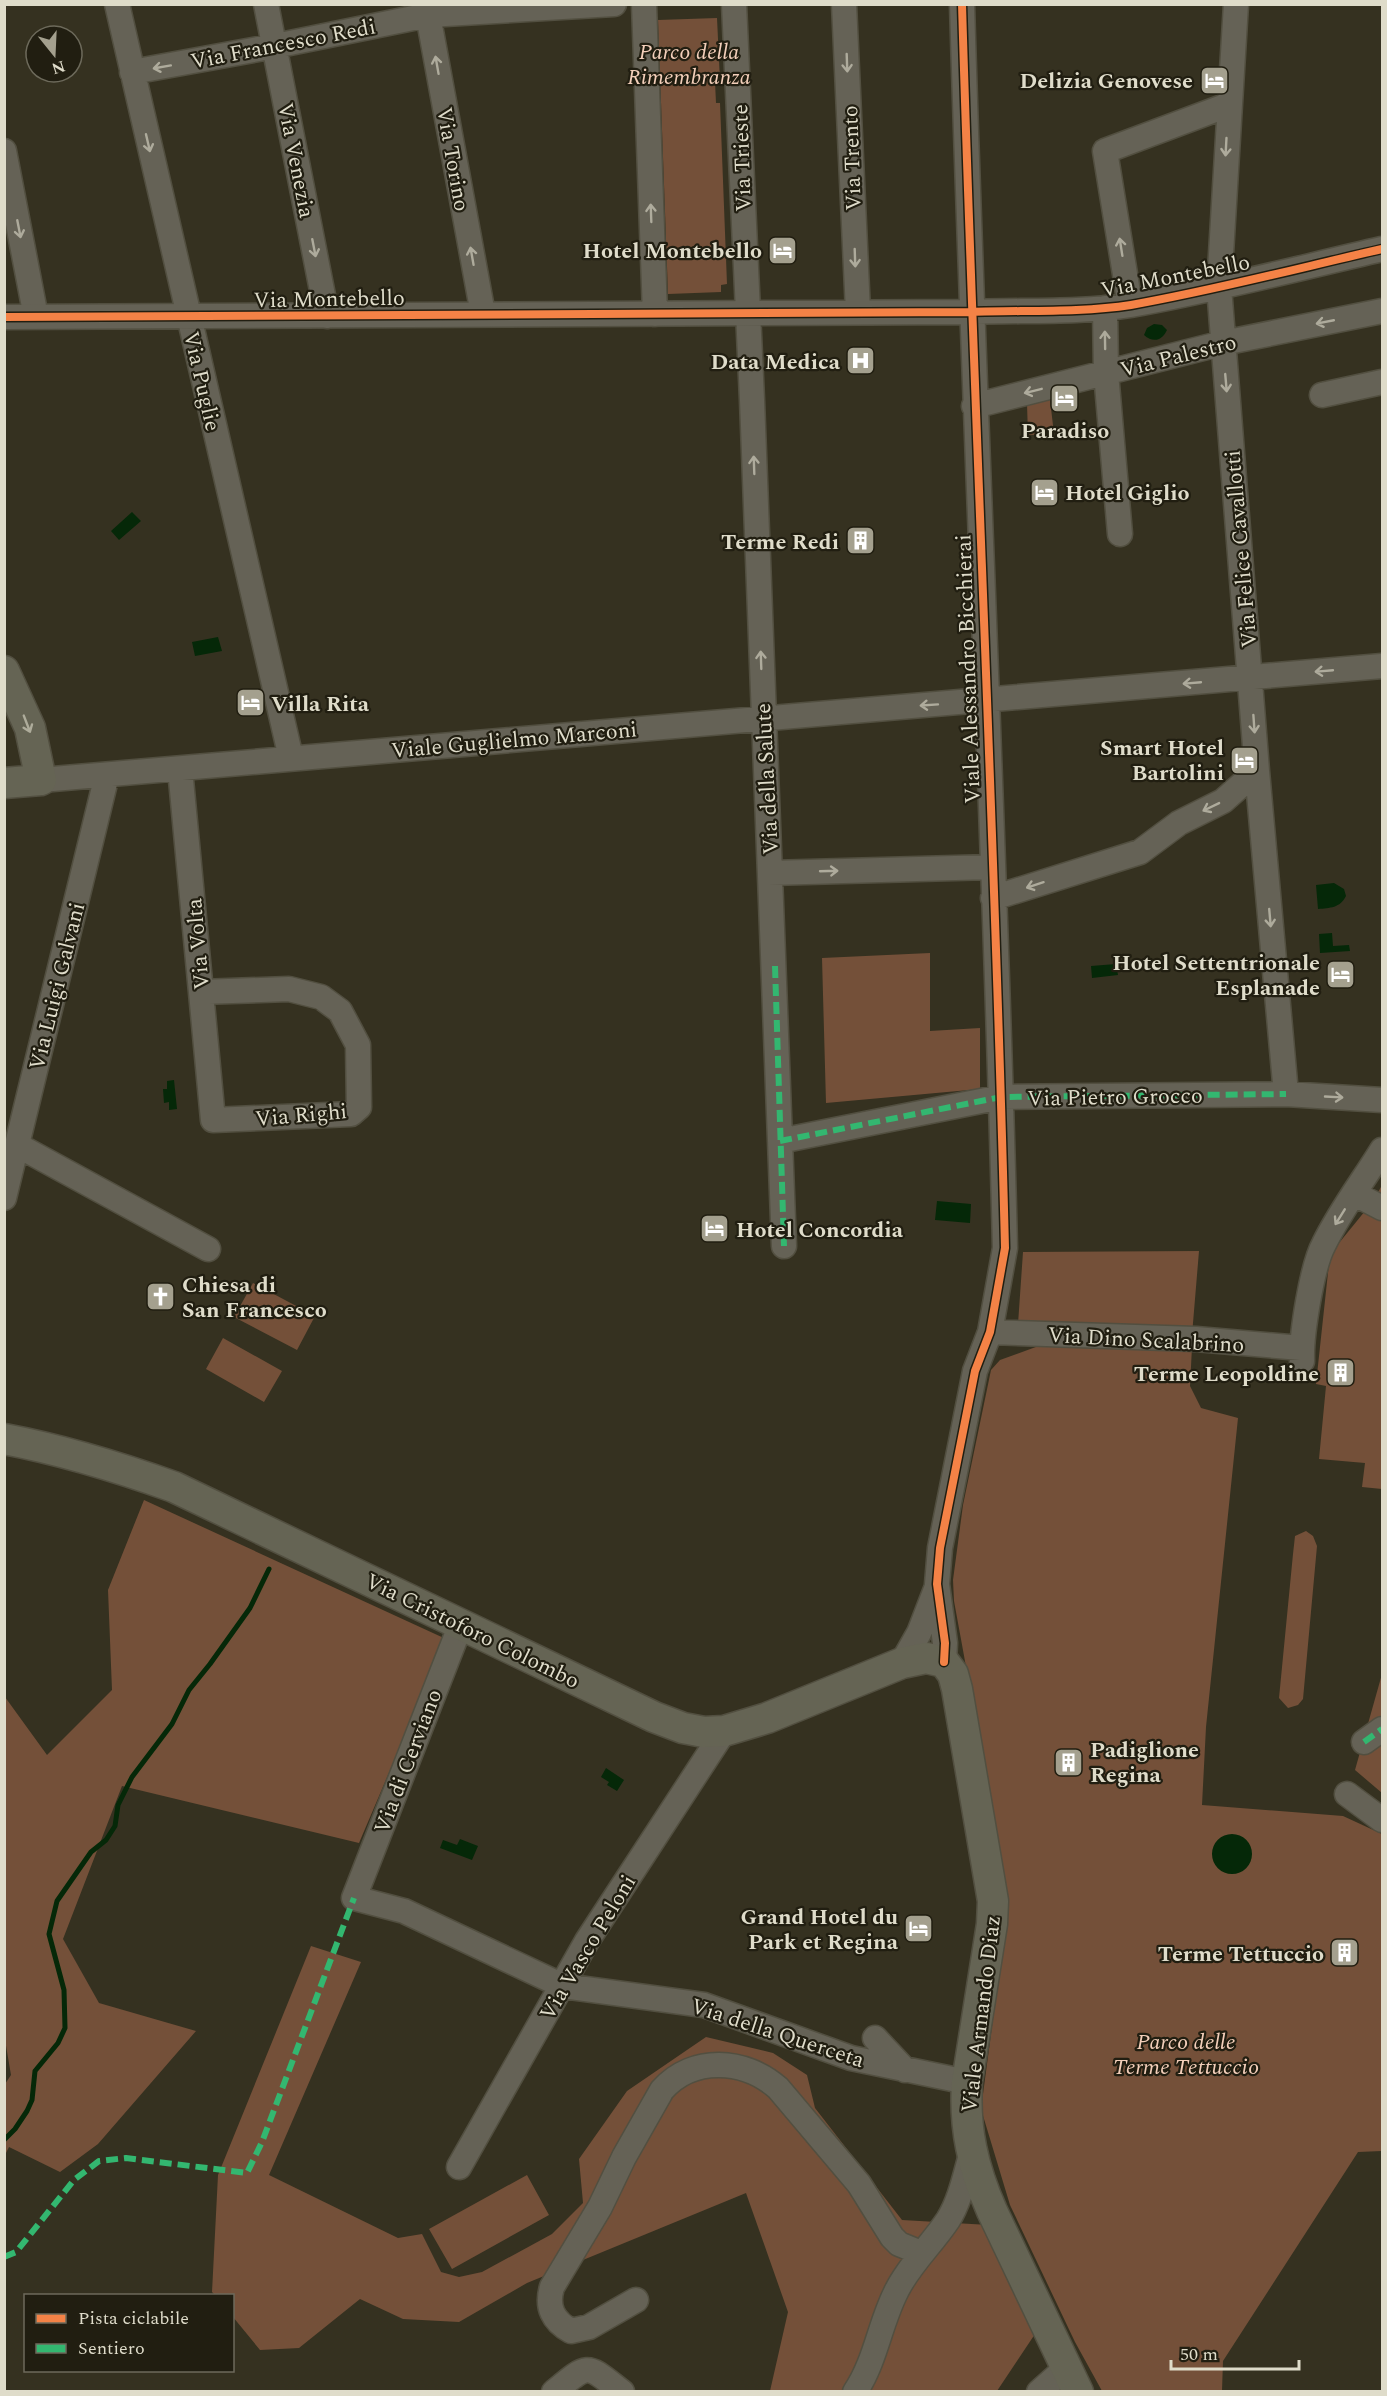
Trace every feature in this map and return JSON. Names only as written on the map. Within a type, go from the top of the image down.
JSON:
[{"type":"main road","points":[[4,671],[30,728],[41,780],[4,783]]},
{"type":"main road","name":"Via Cristoforo Colombo","points":[[4,1439],[53,1448],[107,1463],[174,1487],[654,1717],[683,1728],[704,1732],[724,1731],[767,1718],[902,1663],[926,1658],[944,1662]]},
{"type":"main road","name":"Viale Armando Diaz","points":[[944,1662],[953,1674],[957,1689],[993,1901],[992,1923],[967,2082],[965,2107],[971,2155],[992,2211],[1072,2380]]},
{"type":"street","name":"Via Puglie","points":[[117,4],[291,758]]},
{"type":"street","name":"Via Venezia","points":[[266,4],[327,316]]},
{"type":"street","name":"Via Francesco Redi","points":[[132,72],[275,46],[427,10],[614,4]]},
{"type":"street","points":[[644,4],[655,314]]},
{"type":"street","name":"Via Trieste","points":[[734,4],[747,312]]},
{"type":"street","name":"Via Trento","points":[[844,4],[858,312]]},
{"type":"street","name":"Viale Alessandro Bicchierai","points":[[962,4],[974,406],[987,700],[1005,1248],[990,1332]]},
{"type":"street","name":"Via Felice Cavallotti","points":[[1236,4],[1228,105],[1219,286],[1257,771],[1286,1094]]},
{"type":"street","name":"Via Torino","points":[[427,10],[483,314]]},
{"type":"street","points":[[1130,305],[1105,151],[1228,105]]},
{"type":"street","points":[[4,151],[36,317]]},
{"type":"street","name":"Via Montebello","points":[[4,317],[971,312],[1105,308],[1130,305],[1383,249]]},
{"type":"street","points":[[1105,308],[1106,373],[1120,534]]},
{"type":"street","name":"Via Palestro","points":[[974,406],[1223,343],[1383,311]]},
{"type":"street","name":"Via della Salute","points":[[747,312],[775,966],[784,1246]]},
{"type":"street","points":[[1322,395],[1383,382]]},
{"type":"street","name":"Viale Guglielmo Marconi","points":[[41,780],[1383,666]]},
{"type":"street","name":"Via Volta","points":[[180,769],[213,1120]]},
{"type":"street","points":[[993,898],[1140,852],[1179,823],[1223,801],[1257,771]]},
{"type":"street","name":"Via Luigi Galvani","points":[[4,1198],[107,775]]},
{"type":"street","points":[[770,873],[992,867]]},
{"type":"street","name":"Via Righi","points":[[201,992],[289,989],[321,997],[340,1011],[358,1045],[359,1107],[351,1114],[213,1120]]},
{"type":"street","name":"Via Pietro Grocco","points":[[780,1141],[1001,1097],[1286,1094],[1383,1100]]},
{"type":"street","points":[[17,1145],[208,1249]]},
{"type":"street","points":[[1383,1150],[1355,1194],[1383,1208]]},
{"type":"street","name":"Via Dino Scalabrino","points":[[990,1332],[1196,1339],[1302,1354],[1314,1273],[1323,1245],[1355,1194]]},
{"type":"street","name":"Viale Armando Diaz","points":[[944,1662],[945,1643],[938,1584],[940,1548],[975,1371],[990,1332]]},
{"type":"street","name":"Viale Armando Diaz","points":[[902,1663],[919,1633],[938,1584]]},
{"type":"street","name":"Via di Cerviano","points":[[354,1898],[461,1624]]},
{"type":"street","name":"Via Vasco Peloni","points":[[459,2167],[563,1986],[586,1941],[724,1731]]},
{"type":"street","points":[[1347,1794],[1383,1820]]},
{"type":"street","name":"Via della Querceta","points":[[354,1898],[404,1911],[563,1986],[704,2005],[851,2058],[967,2082]]},
{"type":"street","points":[[875,2038],[905,2070]]},
{"type":"street","points":[[636,2300],[589,2327],[571,2331],[557,2322],[548,2302],[552,2287],[600,2207],[624,2157],[662,2090],[669,2082],[685,2072],[714,2064],[749,2069],[765,2077],[778,2088],[859,2184],[892,2237],[899,2244],[921,2253]]},
{"type":"street","points":[[855,2391],[866,2374],[896,2290],[921,2253],[949,2218],[971,2155]]},
{"type":"street","points":[[554,2391],[585,2369],[592,2369],[622,2391]]},
{"type":"street","points":[[1039,2391],[1072,2380]]},
{"type":"green space","name":"Parco della Rimembranza","points":[[717,18],[720,81],[715,82],[716,103],[720,103],[727,284],[721,285],[721,292],[668,294],[658,20]]},
{"type":"green space","points":[[1049,391],[1054,434],[1028,435],[1027,404]]},
{"type":"green space","points":[[930,953],[930,1031],[980,1028],[980,1089],[826,1103],[822,958]]},
{"type":"green space","name":"Terme Leopoldine","points":[[1382,1185],[1382,1489],[1362,1487],[1365,1463],[1319,1459],[1326,1386],[1316,1384],[1330,1254],[1374,1200]]},
{"type":"green space","points":[[1199,1251],[1192,1335],[1018,1324],[1023,1252]]},
{"type":"green space","points":[[253,1283],[315,1316],[297,1350],[234,1317]]},
{"type":"green space","points":[[223,1338],[282,1371],[264,1402],[206,1369]]},
{"type":"green space","name":"Parco delle Terme Tettuccio","points":[[1044,1344],[1192,1347],[1190,1386],[1201,1408],[1238,1418],[1206,1727],[1202,1805],[1343,1816],[1382,1834],[1382,2151],[1358,2152],[1223,2361],[1222,2391],[1102,2391],[1075,2342],[1010,2205],[981,2109],[1005,1929],[1003,1869],[954,1601],[953,1580],[963,1505],[991,1370],[1000,1360]]},
{"type":"green space","points":[[144,1500],[446,1639],[359,1843],[122,1786],[63,1939],[99,2003],[196,2031],[98,2144],[60,2172],[9,2147],[5,2155],[5,2084],[11,2075],[4,2034],[5,1697],[47,1755],[112,1690],[108,1590]]},
{"type":"green space","points":[[1306,1531],[1313,1536],[1317,1546],[1303,1699],[1298,1705],[1288,1708],[1279,1698],[1293,1554],[1295,1536]]},
{"type":"green space","points":[[1382,1674],[1382,1793],[1355,1770]]},
{"type":"green space","points":[[311,1946],[361,1962],[269,2175],[398,2238],[422,2234],[441,2272],[459,2277],[482,2272],[552,2234],[583,2203],[579,2159],[627,2091],[706,2037],[773,2053],[807,2075],[815,2108],[902,2220],[989,2225],[1035,2334],[997,2391],[770,2391],[788,2312],[746,2193],[527,2283],[459,2322],[403,2319],[360,2299],[299,2348],[260,2350],[234,2318],[234,2294],[214,2294],[212,2292],[218,2175]]},
{"type":"green space","points":[[527,2175],[549,2215],[452,2269],[429,2229]]},
{"type":"shaded area","points":[[1154,324],[1162,325],[1167,330],[1163,337],[1157,340],[1144,335],[1147,328]]},
{"type":"shaded area","points":[[132,512],[141,521],[119,540],[111,531]]},
{"type":"shaded area","points":[[218,637],[222,651],[195,656],[192,642]]},
{"type":"shaded area","points":[[1334,883],[1344,889],[1346,896],[1344,900],[1334,907],[1318,909],[1316,885]]},
{"type":"shaded area","points":[[1332,933],[1333,946],[1349,945],[1350,951],[1320,953],[1319,934]]},
{"type":"shaded area","points":[[1116,964],[1118,975],[1092,978],[1091,966]]},
{"type":"shaded area","points":[[174,1080],[177,1109],[169,1110],[169,1102],[164,1103],[163,1089],[167,1089],[167,1081]]},
{"type":"shaded area","points":[[937,1201],[971,1204],[970,1223],[935,1220]]},
{"type":"shaded area","points":[[606,1768],[624,1780],[617,1791],[607,1785],[609,1782],[601,1777]]},
{"type":"shaded area","points":[[1232,1834],[1240,1835],[1246,1840],[1251,1846],[1251,1862],[1246,1868],[1240,1873],[1232,1874],[1224,1873],[1218,1868],[1213,1862],[1212,1854],[1213,1846],[1218,1840],[1224,1835]]},
{"type":"shaded area","points":[[460,1839],[478,1846],[472,1860],[440,1848],[443,1840],[457,1845]]},
{"type":"waterway","points":[[4,2140],[27,2111],[32,2100],[35,2071],[58,2043],[65,2028],[64,1990],[49,1934],[57,1901],[91,1852],[106,1840],[115,1826],[118,1805],[132,1777],[172,1724],[189,1690],[250,1608],[269,1569]]},
{"type":"marked path","points":[[775,966],[784,1246]]},
{"type":"marked path","points":[[780,1141],[1001,1097],[1286,1094]]},
{"type":"marked path","points":[[1364,1742],[1382,1729]]},
{"type":"marked path","points":[[4,2257],[16,2252],[74,2180],[99,2161],[126,2158],[247,2173],[262,2142],[354,1898]]},
{"type":"cycle path","points":[[944,1662],[945,1643],[937,1584],[940,1548],[975,1371],[990,1332],[1005,1248],[962,4]]},
{"type":"cycle path","points":[[4,317],[1071,310],[1111,308],[1163,299],[1382,249]]},
{"type":"place","name":"Delizia Genovese","points":[[1214,80]]},
{"type":"place","name":"Hotel Montebello","points":[[783,250]]},
{"type":"place","name":"Data Medica","points":[[861,361]]},
{"type":"place","name":"Paradiso","points":[[1065,398]]},
{"type":"place","name":"Hotel Giglio","points":[[1044,492]]},
{"type":"place","name":"Terme Redi","points":[[860,541]]},
{"type":"place","name":"Villa Rita","points":[[250,703]]},
{"type":"place","name":"Smart Hotel Bartolini","points":[[1245,760]]},
{"type":"place","name":"Hotel Settentrionale Esplanade","points":[[1341,975]]},
{"type":"place","name":"Hotel Concordia","points":[[715,1229]]},
{"type":"place","name":"Chiesa di San Francesco","points":[[161,1297]]},
{"type":"place","name":"Terme Leopoldine","points":[[1340,1373]]},
{"type":"place","name":"Padiglione Regina","points":[[1069,1762]]},
{"type":"place","name":"Grand Hotel du Park et Regina","points":[[919,1929]]},
{"type":"place","name":"Terme Tettuccio","points":[[1345,1953]]}]
